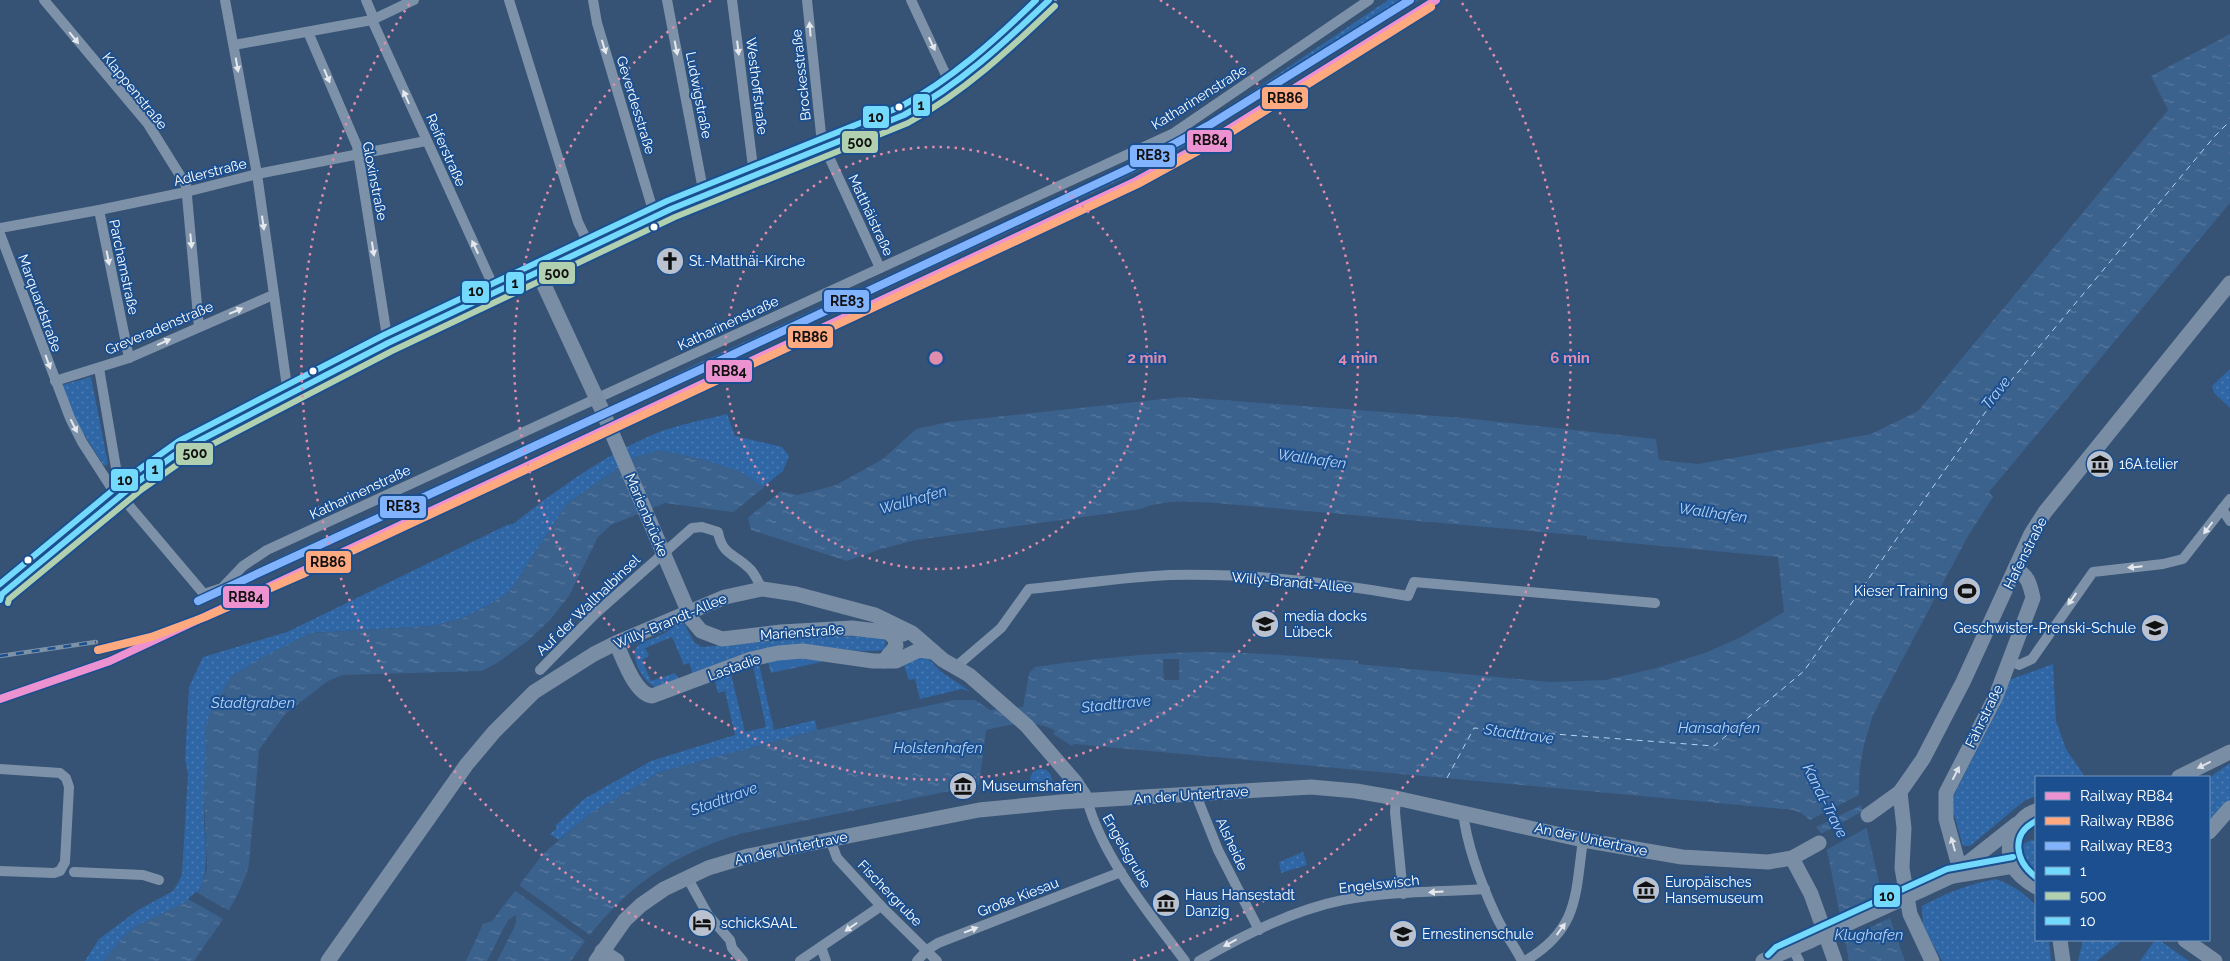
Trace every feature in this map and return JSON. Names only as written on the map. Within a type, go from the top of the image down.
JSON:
[{"type":"main road","points":[[0,596],[123,494],[183,449],[388,343],[590,247],[704,195],[930,103],[952,88],[992,54],[1049,0]]},
{"type":"main road","points":[[538,272],[599,405]]},
{"type":"main road","name":"Hafenstraße","points":[[1868,815],[1900,792],[1923,760],[1939,730],[2031,534],[2045,512],[2230,284]]},
{"type":"main road","name":"Marienbrücke","points":[[599,405],[692,620]]},
{"type":"main road","name":"Fährstraße","points":[[1964,866],[1958,859],[1946,820],[1946,793],[1991,706],[2033,598],[2026,576],[2015,569]]},
{"type":"main road","name":"Willy-Brandt-Allee","points":[[328,961],[467,764],[534,692],[594,654],[616,643],[725,597],[762,589],[796,594],[875,615],[912,633],[918,640],[985,692],[1023,726],[1076,783],[1086,800]]},
{"type":"main road","points":[[838,606],[852,617],[852,628]]},
{"type":"main road","name":"Marienstraße","points":[[692,620],[701,631],[722,638],[852,628],[888,631],[918,640]]},
{"type":"main road","points":[[884,661],[896,646],[895,639],[888,631]]},
{"type":"main road","name":"Lastadie","points":[[616,643],[637,687],[645,695],[652,696],[750,659],[778,653],[803,651],[873,662],[896,662],[919,650],[934,652]]},
{"type":"main road","points":[[2181,776],[2230,752]]},
{"type":"main road","name":"An der Untertrave","points":[[599,956],[625,920],[641,905],[687,877],[708,868],[748,856],[979,810],[1086,800],[1196,795],[1301,787],[1356,791],[1396,798],[1583,840],[1702,859],[1760,862],[1792,858],[1819,842]]},
{"type":"main road","points":[[1900,792],[1904,828],[1902,868],[1910,914],[1932,961]]},
{"type":"main road","points":[[2218,825],[2230,808]]},
{"type":"main road","points":[[1763,961],[1786,956],[1810,941],[1950,877],[2026,816],[2035,812]]},
{"type":"main road","points":[[2017,824],[2010,847],[2014,866],[2021,875],[2035,886]]},
{"type":"main road","points":[[1792,858],[1811,894],[1835,961]]},
{"type":"main road","points":[[1950,877],[2014,866]]},
{"type":"main road","points":[[2186,941],[2215,961]]},
{"type":"main road","points":[[599,956],[617,961]]},
{"type":"street","name":"Klappenstraße","points":[[44,0],[148,124],[186,185],[199,327]]},
{"type":"street","points":[[226,0],[257,174],[288,394]]},
{"type":"street","name":"Reiferstraße","points":[[366,0],[426,141],[496,292]]},
{"type":"street","points":[[234,45],[373,19],[414,0]]},
{"type":"street","points":[[509,0],[578,222],[590,247]]},
{"type":"street","name":"Geverdesstraße","points":[[593,0],[597,23],[655,217]]},
{"type":"street","name":"Ludwigstraße","points":[[667,0],[704,195]]},
{"type":"street","name":"Westhoffstraße","points":[[732,0],[754,175]]},
{"type":"street","name":"Brockesstraße","points":[[807,0],[819,122],[825,146]]},
{"type":"street","points":[[911,0],[952,88]]},
{"type":"street","name":"Katharinenstraße","points":[[123,494],[204,594],[222,588],[243,566],[267,550],[599,405],[880,268],[1174,133],[1369,0]]},
{"type":"street","name":"Gloxinstraße","points":[[308,32],[358,154],[388,343]]},
{"type":"street","name":"Adlerstraße","points":[[0,228],[99,210],[186,192],[257,174],[426,141]]},
{"type":"street","name":"Matthäistraße","points":[[825,146],[880,268]]},
{"type":"street","name":"Parchamstraße","points":[[99,210],[129,358]]},
{"type":"street","name":"Marquardstraße","points":[[0,234],[55,381],[82,442],[103,476],[123,494]]},
{"type":"street","name":"Greveradenstraße","points":[[55,381],[129,358],[273,296]]},
{"type":"street","points":[[99,368],[116,468],[123,494]]},
{"type":"street","points":[[103,476],[116,468]]},
{"type":"street","points":[[2010,660],[2019,665],[2032,659],[2093,572],[2152,565],[2182,559],[2230,499]]},
{"type":"street","points":[[2222,509],[2230,521]]},
{"type":"street","name":"Auf der Wallhalbinsel","points":[[540,670],[595,614],[692,528],[702,527],[718,532],[720,543],[728,553],[750,568],[762,589]]},
{"type":"street","name":"Willy-Brandt-Allee","points":[[957,669],[959,664],[1000,628],[1029,589],[1151,577],[1261,578],[1361,588],[1408,596],[1414,582],[1655,603]]},
{"type":"street","points":[[0,769],[63,774],[68,787],[65,862],[60,871],[54,873],[0,871]]},
{"type":"street","name":"Alsheide","points":[[1196,795],[1218,850],[1259,930]]},
{"type":"street","points":[[1396,798],[1395,812],[1403,894]]},
{"type":"street","name":"Engelsgrube","points":[[1086,800],[1092,820],[1121,872],[1185,961]]},
{"type":"street","points":[[1463,812],[1465,828],[1485,889],[1498,919],[1524,961],[1551,941],[1570,917],[1575,900],[1583,840]]},
{"type":"street","name":"Fischergrube","points":[[830,839],[837,858],[881,906],[937,961]]},
{"type":"street","points":[[74,872],[143,875],[159,880]]},
{"type":"street","name":"Große Kiesau","points":[[927,950],[938,943],[1121,872]]},
{"type":"street","points":[[687,877],[708,915],[730,940],[732,948],[743,961]]},
{"type":"street","name":"Engelswisch","points":[[1198,961],[1231,942],[1259,930],[1297,914],[1342,900],[1485,889]]},
{"type":"street","points":[[800,961],[881,906]]},
{"type":"street","points":[[821,947],[826,961]]},
{"type":"street","points":[[917,961],[927,950]]},
{"type":"green space","points":[[1388,0],[1419,0],[1178,150],[1120,180],[625,410],[611,406],[701,362],[1177,142]]},
{"type":"green space","points":[[2230,369],[2230,408],[2214,393],[2212,386]]},
{"type":"green space","points":[[91,377],[108,464],[104,466],[77,423],[62,385]]},
{"type":"green space","points":[[593,413],[593,425],[233,590],[249,576],[278,558]]},
{"type":"green space","points":[[727,414],[735,436],[782,447],[789,456],[783,471],[763,487],[739,471],[634,457],[567,504],[510,591],[491,604],[463,618],[432,626],[310,633],[258,660],[231,677],[207,781],[204,809],[205,873],[196,897],[136,927],[124,936],[104,961],[85,961],[99,939],[138,910],[173,891],[182,874],[188,774],[185,759],[189,687],[203,657],[287,632],[507,525],[513,524],[580,474],[635,443],[671,428]]},
{"type":"green space","points":[[683,621],[694,642],[702,647],[818,637],[864,636],[881,638],[886,641],[884,650],[875,651],[805,645],[655,687],[647,681],[640,670],[635,659],[636,648]],"holes":[[[672,637],[684,665],[689,663],[693,674],[679,679],[675,673],[651,681],[642,660],[649,656],[645,648]]]},
{"type":"green space","points":[[822,657],[821,662],[771,673],[768,662],[790,658]]},
{"type":"green space","points":[[917,657],[928,658],[940,671],[971,692],[962,689],[920,699],[915,679],[909,680],[904,666]]},
{"type":"green space","points":[[759,664],[774,730],[815,720],[817,730],[660,772],[590,814],[559,840],[550,834],[557,828],[555,826],[584,799],[651,761],[735,735],[725,691],[718,693],[715,681],[731,674],[745,732],[766,727],[753,666]]},
{"type":"green space","points":[[2053,664],[2056,721],[2066,749],[2084,776],[2035,776],[2035,796],[2024,801],[1970,846],[1963,846],[1953,811],[1954,795],[1998,709],[2009,680]]},
{"type":"green space","points":[[2230,763],[2230,801],[2210,824],[2210,777]]},
{"type":"green space","points":[[1041,769],[1049,772],[1052,780],[1049,788],[1041,791],[1033,788],[1030,780],[1033,772]]},
{"type":"green space","points":[[2035,841],[2035,875],[2022,857],[2022,847],[2026,843]]},
{"type":"green space","points":[[1303,852],[1307,865],[1281,873],[1279,862]]},
{"type":"green space","points":[[1996,879],[2018,890],[2035,905],[2035,941],[2049,941],[2051,961],[1942,961],[1923,926],[1922,906],[1940,897]]},
{"type":"green space","points":[[2083,941],[2122,941],[2097,961],[2078,961]]},
{"type":"green space","points":[[2154,941],[2160,941],[2189,961],[2140,961]]},
{"type":"water","points":[[2230,34],[2230,203],[1989,492],[1993,497],[1968,536],[1873,715],[1862,754],[1859,795],[1882,895],[1905,961],[1849,961],[1828,855],[1821,833],[1812,822],[1801,813],[1793,810],[1074,744],[1072,746],[1053,734],[1055,731],[1047,727],[1021,724],[986,730],[979,785],[739,834],[686,855],[643,882],[624,898],[588,937],[571,961],[497,961],[516,924],[516,915],[508,920],[487,961],[466,961],[483,924],[492,921],[543,854],[590,814],[660,772],[817,730],[954,700],[975,700],[990,710],[1023,707],[1029,673],[1035,667],[1139,655],[1222,652],[1358,661],[1358,664],[1550,682],[1606,680],[1656,668],[1705,653],[1741,637],[1784,612],[1778,557],[1587,539],[1587,536],[1216,503],[1168,502],[1141,509],[916,540],[881,549],[847,561],[751,530],[747,514],[665,503],[611,525],[598,537],[569,596],[550,620],[529,640],[497,663],[482,671],[343,675],[328,681],[285,714],[259,750],[249,865],[245,878],[226,915],[194,961],[104,961],[124,936],[136,926],[196,897],[200,890],[207,868],[204,797],[206,726],[211,709],[231,677],[258,660],[310,633],[432,626],[463,618],[491,604],[510,591],[567,504],[634,457],[660,450],[702,459],[739,471],[765,488],[798,495],[836,485],[883,459],[916,429],[948,422],[1182,397],[1464,418],[1656,439],[1659,460],[1698,464],[1871,434],[1918,411],[2168,110],[2151,76]]},
{"type":"pier","points":[[766,486],[778,488],[780,492],[746,519],[745,516],[731,514]]},
{"type":"pier","points":[[1163,659],[1179,659],[1179,680],[1164,680]]},
{"type":"pier","points":[[1859,795],[1863,804],[1814,828],[1808,821]]},
{"type":"pier","points":[[1865,810],[1868,827],[1824,851],[1819,835]]},
{"type":"pier","points":[[517,884],[591,936],[587,942],[513,889]]},
{"type":"pier","points":[[196,892],[231,912],[225,920],[188,899]]},
{"type":"pier","points":[[1885,893],[1892,917],[1842,940],[1837,915]]},
{"type":"ferry route","points":[[1447,778],[1474,728],[1714,746],[1804,671],[1989,407],[2214,137],[2230,121]]},
{"type":"railway","points":[[0,656],[96,642]]},
{"type":"rail line","name":"RE83","points":[[198,601],[717,362],[1130,168],[1211,124],[1410,0]]},
{"type":"rail line","name":"RB84","points":[[0,699],[110,661],[1136,181],[1218,136],[1436,0]]},
{"type":"rail line","name":"RB86","points":[[98,650],[151,637],[205,617],[305,573],[1138,184],[1220,139],[1431,7]]},
{"type":"transit line","name":"10","points":[[0,584],[130,476],[179,441],[384,335],[667,201],[900,107],[955,72],[1036,0]]},
{"type":"transit line","name":"1","points":[[0,600],[2,594],[136,483],[183,449],[388,343],[671,209],[904,115],[962,77],[1049,0]]},
{"type":"transit line","name":"500","points":[[8,603],[9,599],[141,490],[188,457],[392,351],[675,217],[908,123],[929,111],[967,84],[1055,6]]},
{"type":"transit line","name":"10","points":[[2035,822],[2022,833],[2018,848],[2023,863],[2035,876]]},
{"type":"transit line","name":"10","points":[[1768,955],[1776,947],[1947,869],[2013,857]]},
{"type":"place","name":"St.-Matthäi-Kirche","points":[[670,261]]},
{"type":"place","name":"16A.telier","points":[[2100,464]]},
{"type":"place","name":"Kieser Training","points":[[1967,591]]},
{"type":"place","name":"media docks Lübeck","points":[[1265,624]]},
{"type":"place","name":"Geschwister-Prenski-Schule","points":[[2155,628]]},
{"type":"place","name":"Museumshafen","points":[[963,786]]},
{"type":"place","name":"Europäisches Hansemuseum","points":[[1646,890]]},
{"type":"place","name":"Haus Hansestadt Danzig","points":[[1166,903]]},
{"type":"place","name":"schickSAAL","points":[[702,923]]},
{"type":"place","name":"Ernestinenschule","points":[[1403,934]]},
{"type":"water label","name":"Trave","points":[[1996,393]]},
{"type":"water label","name":"Wallhafen","points":[[1312,459]]},
{"type":"water label","name":"Wallhafen","points":[[913,500]]},
{"type":"water label","name":"Wallhafen","points":[[1713,513]]},
{"type":"water label","name":"Stadtgraben","points":[[253,703]]},
{"type":"water label","name":"Stadttrave","points":[[1116,704]]},
{"type":"water label","name":"Hansahafen","points":[[1719,728]]},
{"type":"water label","name":"Stadttrave","points":[[1519,734]]},
{"type":"water label","name":"Holstenhafen","points":[[938,748]]},
{"type":"water label","name":"Stadttrave","points":[[724,799]]},
{"type":"water label","name":"Kanal-Trave","points":[[1825,801]]},
{"type":"water label","name":"Klughafen","points":[[1869,935]]}]
